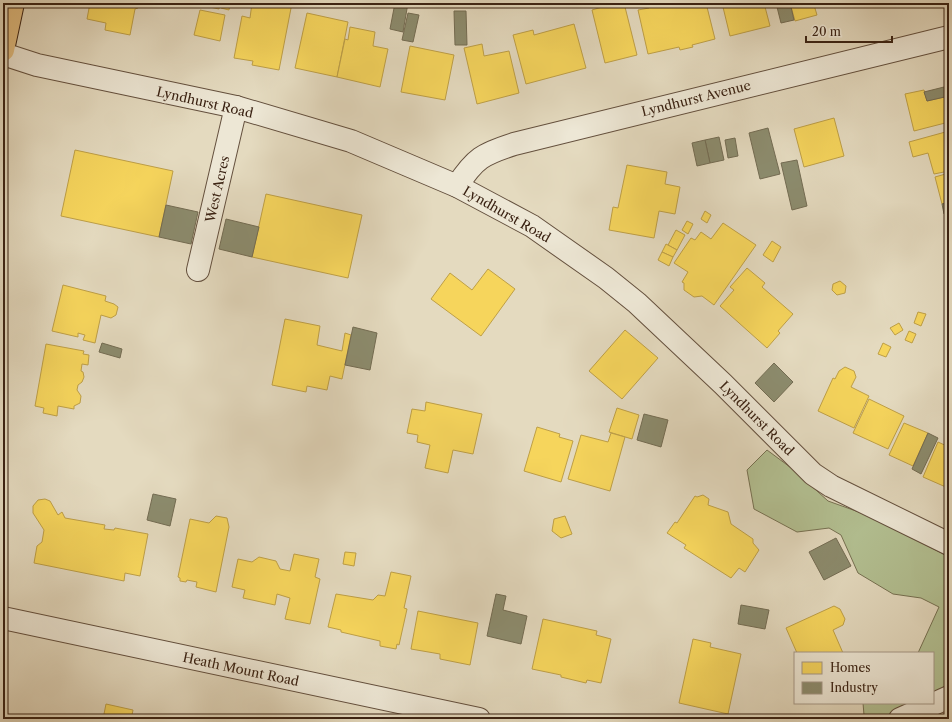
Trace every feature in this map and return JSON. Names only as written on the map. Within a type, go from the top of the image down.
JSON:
[{"type":"main road","points":[[3,50],[13,3]]},
{"type":"street","name":"Lyndhurst Avenue","points":[[457,186],[474,162],[487,153],[514,144],[949,37]]},
{"type":"street","name":"Lyndhurst Road","points":[[3,54],[37,65],[236,108],[351,141],[457,186],[532,226],[606,278],[638,303],[723,384],[813,474],[832,486],[949,544]]},
{"type":"street","name":"West Acres","points":[[198,270],[236,108]]},
{"type":"street","name":"Heath Mount Road","points":[[3,618],[479,719]]},
{"type":"street","points":[[934,704],[949,697]]},
{"type":"street","points":[[900,719],[933,704]]},
{"type":"green space","points":[[767,450],[794,470],[828,501],[870,516],[949,557],[949,690],[934,697],[934,652],[918,652],[939,607],[921,598],[893,594],[858,573],[841,535],[829,528],[797,532],[754,509],[747,470]]},
{"type":"green space","points":[[863,704],[918,704],[882,719],[867,719],[864,715]]},
{"type":"building: Homes","points":[[90,3],[140,3],[138,8],[135,9],[130,35],[105,30],[106,23],[87,19]]},
{"type":"building: Homes","points":[[211,3],[220,3],[219,9],[210,7]]},
{"type":"building: Homes","points":[[222,3],[230,3],[229,10],[221,8]]},
{"type":"building: Homes","points":[[252,3],[292,3],[279,70],[252,65],[253,61],[234,58],[242,16],[250,18]]},
{"type":"building: Homes","points":[[601,3],[624,3],[637,55],[605,63],[592,10],[602,7]]},
{"type":"building: Homes","points":[[648,3],[706,3],[715,39],[680,50],[679,47],[648,54],[638,10],[649,8]]},
{"type":"building: Homes","points":[[722,3],[764,3],[770,26],[730,36]]},
{"type":"building: Homes","points":[[790,3],[820,3],[814,5],[817,15],[795,21]]},
{"type":"building: Homes","points":[[200,10],[225,15],[220,41],[194,35]]},
{"type":"building: Homes","points":[[307,13],[348,22],[337,77],[295,68]]},
{"type":"building: Homes","points":[[574,24],[586,68],[526,84],[513,35],[533,30],[534,35]]},
{"type":"building: Homes","points":[[350,27],[375,32],[373,46],[388,49],[380,87],[337,77],[345,39],[348,40]]},
{"type":"building: Homes","points":[[482,44],[484,56],[509,51],[519,93],[477,104],[464,48]]},
{"type":"building: Homes","points":[[410,46],[454,55],[445,100],[401,92]]},
{"type":"building: Homes","points":[[924,90],[927,101],[949,96],[949,122],[914,131],[905,94]]},
{"type":"building: Homes","points":[[834,118],[844,156],[804,167],[794,129]]},
{"type":"building: Homes","points":[[949,131],[949,171],[934,174],[928,153],[913,157],[909,142]]},
{"type":"building: Homes","points":[[75,150],[173,171],[159,237],[61,216]]},
{"type":"building: Homes","points":[[627,165],[667,172],[665,184],[680,187],[675,214],[659,211],[654,238],[609,230],[613,207],[618,208]]},
{"type":"building: Homes","points":[[949,173],[949,202],[942,204],[935,177]]},
{"type":"building: Homes","points":[[266,194],[362,215],[348,278],[252,257]]},
{"type":"building: Homes","points":[[705,211],[711,215],[707,223],[701,219]]},
{"type":"building: Homes","points":[[949,216],[949,234],[945,217]]},
{"type":"building: Homes","points":[[687,221],[693,224],[688,234],[682,230]]},
{"type":"building: Homes","points":[[723,223],[756,245],[714,305],[702,296],[694,297],[684,290],[684,283],[682,282],[688,272],[674,263],[691,238],[695,240],[701,232],[711,239]]},
{"type":"building: Homes","points":[[676,230],[685,235],[677,250],[668,245]]},
{"type":"building: Homes","points":[[772,241],[781,247],[773,262],[763,255]]},
{"type":"building: Homes","points":[[666,244],[677,250],[673,257],[662,252]]},
{"type":"building: Homes","points":[[662,252],[673,257],[669,266],[658,260]]},
{"type":"building: Homes","points":[[747,268],[765,283],[762,287],[793,314],[778,331],[780,333],[767,348],[720,306],[734,290],[730,287]]},
{"type":"building: Homes","points":[[488,269],[515,289],[481,336],[431,299],[450,273],[472,290]]},
{"type":"building: Homes","points":[[840,281],[846,286],[845,293],[837,295],[832,290],[833,284]]},
{"type":"building: Homes","points":[[63,285],[106,296],[105,301],[118,307],[116,315],[111,318],[101,315],[95,343],[83,340],[85,335],[78,333],[78,337],[52,331]]},
{"type":"building: Homes","points":[[918,312],[926,314],[921,326],[914,323]]},
{"type":"building: Homes","points":[[285,319],[320,326],[317,345],[342,351],[345,333],[351,335],[342,379],[330,376],[327,390],[307,386],[306,392],[272,385]]},
{"type":"building: Homes","points":[[899,323],[903,330],[895,335],[890,328]]},
{"type":"building: Homes","points":[[625,330],[658,358],[622,399],[589,371]]},
{"type":"building: Homes","points":[[909,331],[916,334],[912,343],[905,340]]},
{"type":"building: Homes","points":[[883,343],[891,347],[886,357],[878,354]]},
{"type":"building: Homes","points":[[46,344],[84,351],[83,354],[89,355],[88,365],[82,364],[81,371],[83,372],[84,377],[82,382],[78,385],[77,390],[81,396],[80,403],[74,406],[74,409],[58,406],[57,416],[43,413],[44,408],[35,406]]},
{"type":"building: Homes","points":[[845,367],[854,371],[856,377],[851,387],[869,396],[854,428],[818,411],[833,378],[835,379],[839,371]]},
{"type":"building: Homes","points":[[869,399],[904,416],[888,449],[853,433]]},
{"type":"building: Homes","points":[[426,402],[482,414],[473,454],[453,450],[448,473],[425,468],[430,445],[417,442],[418,435],[407,433],[412,409],[425,411]]},
{"type":"building: Homes","points":[[617,408],[639,415],[632,439],[609,432]]},
{"type":"building: Homes","points":[[904,423],[928,433],[913,466],[889,455]]},
{"type":"building: Homes","points":[[537,427],[560,434],[559,437],[573,441],[561,482],[524,471]]},
{"type":"building: Homes","points":[[611,433],[625,437],[610,491],[568,479],[581,435],[608,442]]},
{"type":"building: Homes","points":[[938,442],[949,447],[948,488],[923,477]]},
{"type":"building: Homes","points":[[703,495],[709,499],[708,505],[728,512],[731,524],[753,539],[753,543],[759,550],[745,572],[739,568],[731,578],[684,548],[686,545],[667,533],[675,522],[677,523],[695,496],[697,497]]},
{"type":"building: Homes","points":[[45,499],[50,501],[58,515],[62,512],[65,518],[105,525],[104,529],[114,530],[115,528],[148,534],[140,576],[125,573],[124,581],[34,563],[37,546],[42,542],[44,530],[33,513],[33,506],[38,500]]},
{"type":"building: Homes","points":[[216,516],[227,518],[229,527],[216,592],[196,587],[197,582],[187,580],[186,582],[180,581],[180,578],[178,577],[190,519],[209,523]]},
{"type":"building: Homes","points":[[565,516],[572,534],[561,538],[552,531],[554,519]]},
{"type":"building: Homes","points":[[345,552],[356,553],[354,566],[343,564]]},
{"type":"building: Homes","points":[[294,554],[319,559],[315,577],[320,579],[310,624],[285,619],[290,598],[277,594],[275,605],[243,598],[245,590],[232,587],[238,559],[252,562],[259,557],[276,561],[280,569],[290,571]]},
{"type":"building: Homes","points":[[391,572],[411,576],[404,608],[407,609],[399,645],[397,644],[396,649],[380,646],[380,641],[341,632],[341,630],[328,627],[336,594],[373,600],[378,595],[385,596]]},
{"type":"building: Homes","points":[[834,606],[840,609],[845,619],[843,625],[833,630],[843,652],[797,652],[786,628]]},
{"type":"building: Homes","points":[[418,611],[478,623],[470,665],[440,659],[440,654],[411,649]]},
{"type":"building: Homes","points":[[543,619],[597,631],[596,635],[611,639],[601,683],[587,680],[586,683],[561,677],[561,675],[532,669]]},
{"type":"building: Homes","points":[[693,639],[711,643],[710,647],[741,654],[728,714],[679,703]]},
{"type":"building: Homes","points":[[106,704],[133,710],[132,715],[153,719],[103,719]]},
{"type":"building: Industry","points":[[395,3],[408,3],[403,32],[390,29]]},
{"type":"building: Industry","points":[[776,3],[790,3],[794,20],[781,23]]},
{"type":"building: Industry","points":[[454,11],[466,11],[467,45],[455,45]]},
{"type":"building: Industry","points":[[408,13],[419,15],[413,42],[402,40]]},
{"type":"building: Industry","points":[[948,86],[949,96],[927,101],[924,92]]},
{"type":"building: Industry","points":[[768,128],[780,174],[760,179],[749,133]]},
{"type":"building: Industry","points":[[719,137],[724,160],[710,163],[705,140]]},
{"type":"building: Industry","points":[[735,138],[738,156],[728,158],[725,140]]},
{"type":"building: Industry","points":[[705,140],[710,163],[697,166],[692,143]]},
{"type":"building: Industry","points":[[797,160],[807,206],[792,210],[781,163]]},
{"type":"building: Industry","points":[[949,202],[949,213],[944,214],[942,204]]},
{"type":"building: Industry","points":[[166,205],[198,212],[191,244],[159,237]]},
{"type":"building: Industry","points":[[226,219],[259,227],[252,257],[219,249]]},
{"type":"building: Industry","points":[[353,327],[377,333],[370,370],[345,365]]},
{"type":"building: Industry","points":[[102,343],[122,349],[120,358],[99,352]]},
{"type":"building: Industry","points":[[774,363],[793,382],[774,402],[755,383]]},
{"type":"building: Industry","points":[[644,414],[668,420],[661,447],[637,440]]},
{"type":"building: Industry","points":[[928,433],[938,438],[921,474],[912,469]]},
{"type":"building: Industry","points":[[153,494],[176,499],[170,526],[147,520]]},
{"type":"building: Industry","points":[[836,538],[851,566],[824,580],[809,552]]},
{"type":"building: Industry","points":[[496,594],[506,596],[503,610],[527,616],[521,644],[487,636]]},
{"type":"building: Industry","points":[[741,605],[769,610],[765,629],[738,624]]}]
